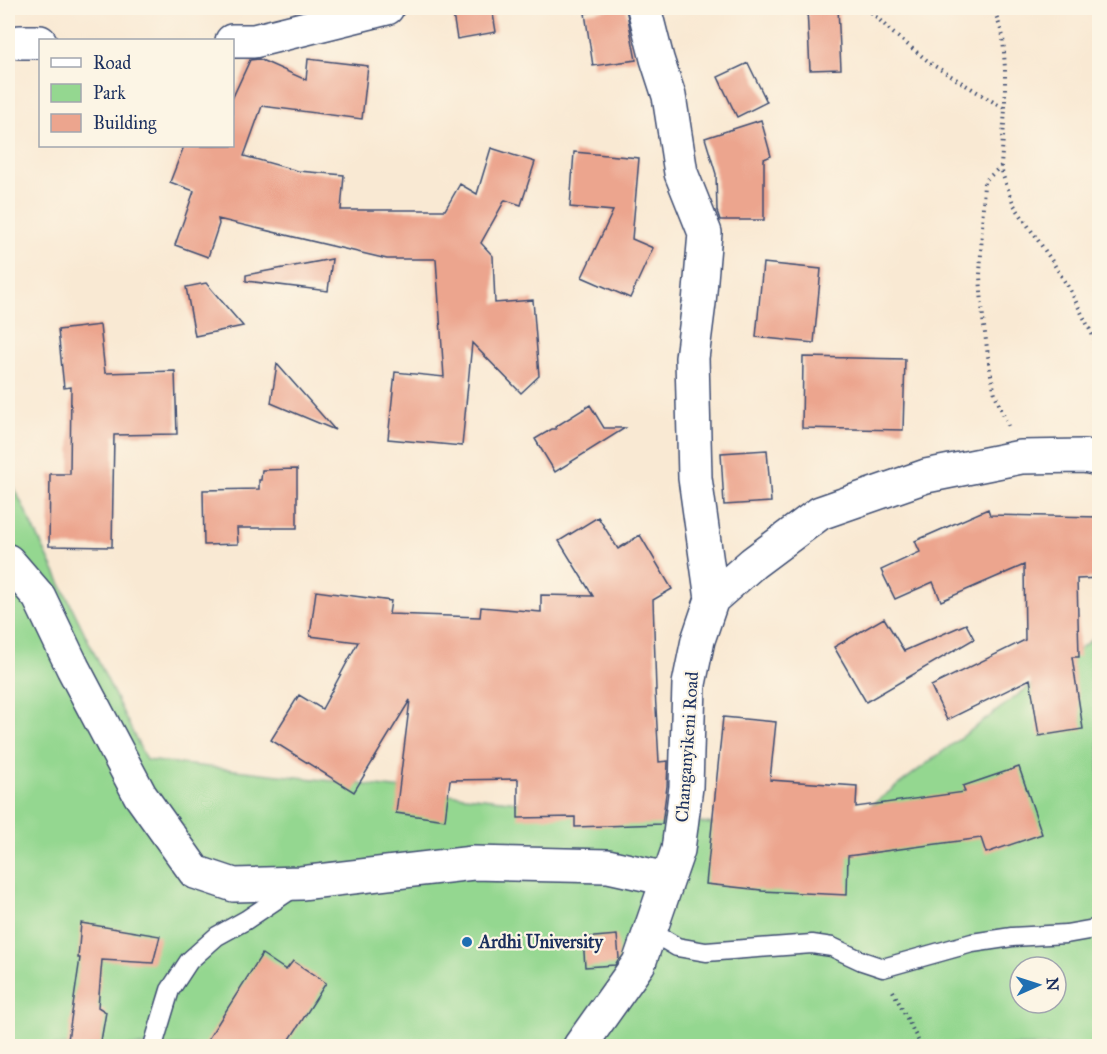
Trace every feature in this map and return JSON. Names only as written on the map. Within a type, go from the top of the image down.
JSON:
[{"type":"street","points":[[234,41],[254,41],[387,8]]},
{"type":"street","points":[[644,8],[669,96],[681,173],[705,233],[692,358],[695,478],[712,599]]},
{"type":"street","name":"Changanyikeni Road","points":[[580,1047],[639,963],[678,850],[686,787],[688,684],[698,639],[712,599],[753,563],[820,513],[926,476],[1021,458],[1084,456],[1100,459]]},
{"type":"street","points":[[8,561],[39,597],[73,668],[140,795],[195,872],[234,885],[301,884],[472,863],[608,866],[667,879]]},
{"type":"lane","points":[[153,1047],[170,990],[189,961],[217,936],[301,884]]},
{"type":"lane","points":[[650,931],[677,946],[706,952],[812,944],[832,947],[883,968],[972,943],[1012,937],[1066,934],[1100,928]]},
{"type":"path","points":[[867,8],[893,33],[933,65],[1005,109]]},
{"type":"path","points":[[988,8],[996,15],[1003,36],[1005,109],[1001,166],[1014,206],[1070,290],[1100,350]]},
{"type":"path","points":[[1001,166],[984,182],[980,276],[983,319],[995,394],[1021,458]]},
{"type":"path","points":[[883,968],[921,1047]]},
{"type":"green space","name":"Ardhi University","points":[[8,475],[146,760],[829,837],[1099,634],[1099,1046],[8,1046]]},
{"type":"building","points":[[452,8],[492,8],[496,32],[457,39]]},
{"type":"building","points":[[626,8],[636,60],[593,66],[585,13]]},
{"type":"building","points":[[807,8],[838,8],[841,69],[810,70]]},
{"type":"building","points":[[259,59],[306,80],[308,59],[368,66],[362,119],[262,106],[244,156],[298,171],[344,175],[341,210],[445,210],[460,184],[477,194],[491,148],[535,162],[521,205],[505,200],[481,243],[493,256],[495,303],[533,300],[539,376],[521,393],[472,343],[462,446],[388,439],[395,372],[444,377],[436,259],[387,259],[218,219],[219,224],[208,257],[175,245],[194,191],[170,182],[184,147],[234,147],[234,95],[250,60]]},
{"type":"building","points":[[748,63],[767,102],[737,117],[718,77]]},
{"type":"building","points":[[761,120],[771,156],[764,159],[764,220],[720,220],[717,211],[716,174],[705,138]]},
{"type":"building","points":[[574,152],[639,158],[632,239],[653,248],[630,298],[582,277],[613,211],[570,207]]},
{"type":"building","points":[[332,259],[328,291],[246,281],[246,275]]},
{"type":"building","points":[[763,263],[821,269],[814,343],[756,337]]},
{"type":"building","points":[[206,283],[243,326],[195,336],[186,287]]},
{"type":"building","points":[[100,325],[105,373],[175,371],[177,434],[114,435],[112,547],[49,546],[50,474],[70,474],[71,387],[64,388],[58,330]]},
{"type":"building","points":[[803,357],[905,359],[903,430],[802,428]]},
{"type":"building","points":[[277,364],[335,430],[271,403]]},
{"type":"building","points":[[590,405],[604,428],[625,428],[555,472],[535,439],[556,429],[555,427]]},
{"type":"building","points":[[767,450],[771,502],[724,505],[721,453]]},
{"type":"building","points":[[297,469],[297,528],[237,528],[238,544],[204,545],[203,490],[259,489],[262,470]]},
{"type":"building","points":[[988,509],[990,515],[1100,517],[1100,578],[1077,579],[1079,657],[1072,657],[1083,729],[1039,736],[1030,679],[947,720],[931,686],[1025,640],[1024,565],[941,601],[933,582],[895,599],[881,570],[920,552],[915,541]]},
{"type":"building","points":[[598,517],[618,549],[640,535],[672,589],[653,600],[659,762],[668,761],[662,824],[575,827],[575,817],[518,818],[518,779],[450,780],[445,820],[396,813],[410,700],[354,792],[271,740],[299,695],[322,709],[358,642],[310,636],[316,591],[391,601],[389,614],[480,617],[481,607],[541,612],[541,595],[593,596],[559,541]]},
{"type":"building","points":[[884,618],[904,651],[966,624],[974,639],[866,702],[834,647]]},
{"type":"building","points":[[723,717],[776,722],[770,780],[857,786],[856,807],[965,792],[963,786],[1019,767],[1042,834],[986,853],[981,838],[848,856],[847,895],[761,891],[706,884]]},
{"type":"building","points":[[81,923],[160,936],[153,963],[102,960],[98,1007],[106,1012],[100,1047],[67,1047],[80,958],[78,958]]},
{"type":"building","points":[[617,935],[619,958],[615,965],[585,967],[583,938]]},
{"type":"building","points":[[262,954],[286,970],[293,961],[326,983],[285,1047],[203,1047]]},
{"type":"place","name":"Ardhi University","points":[[467,942]]}]
